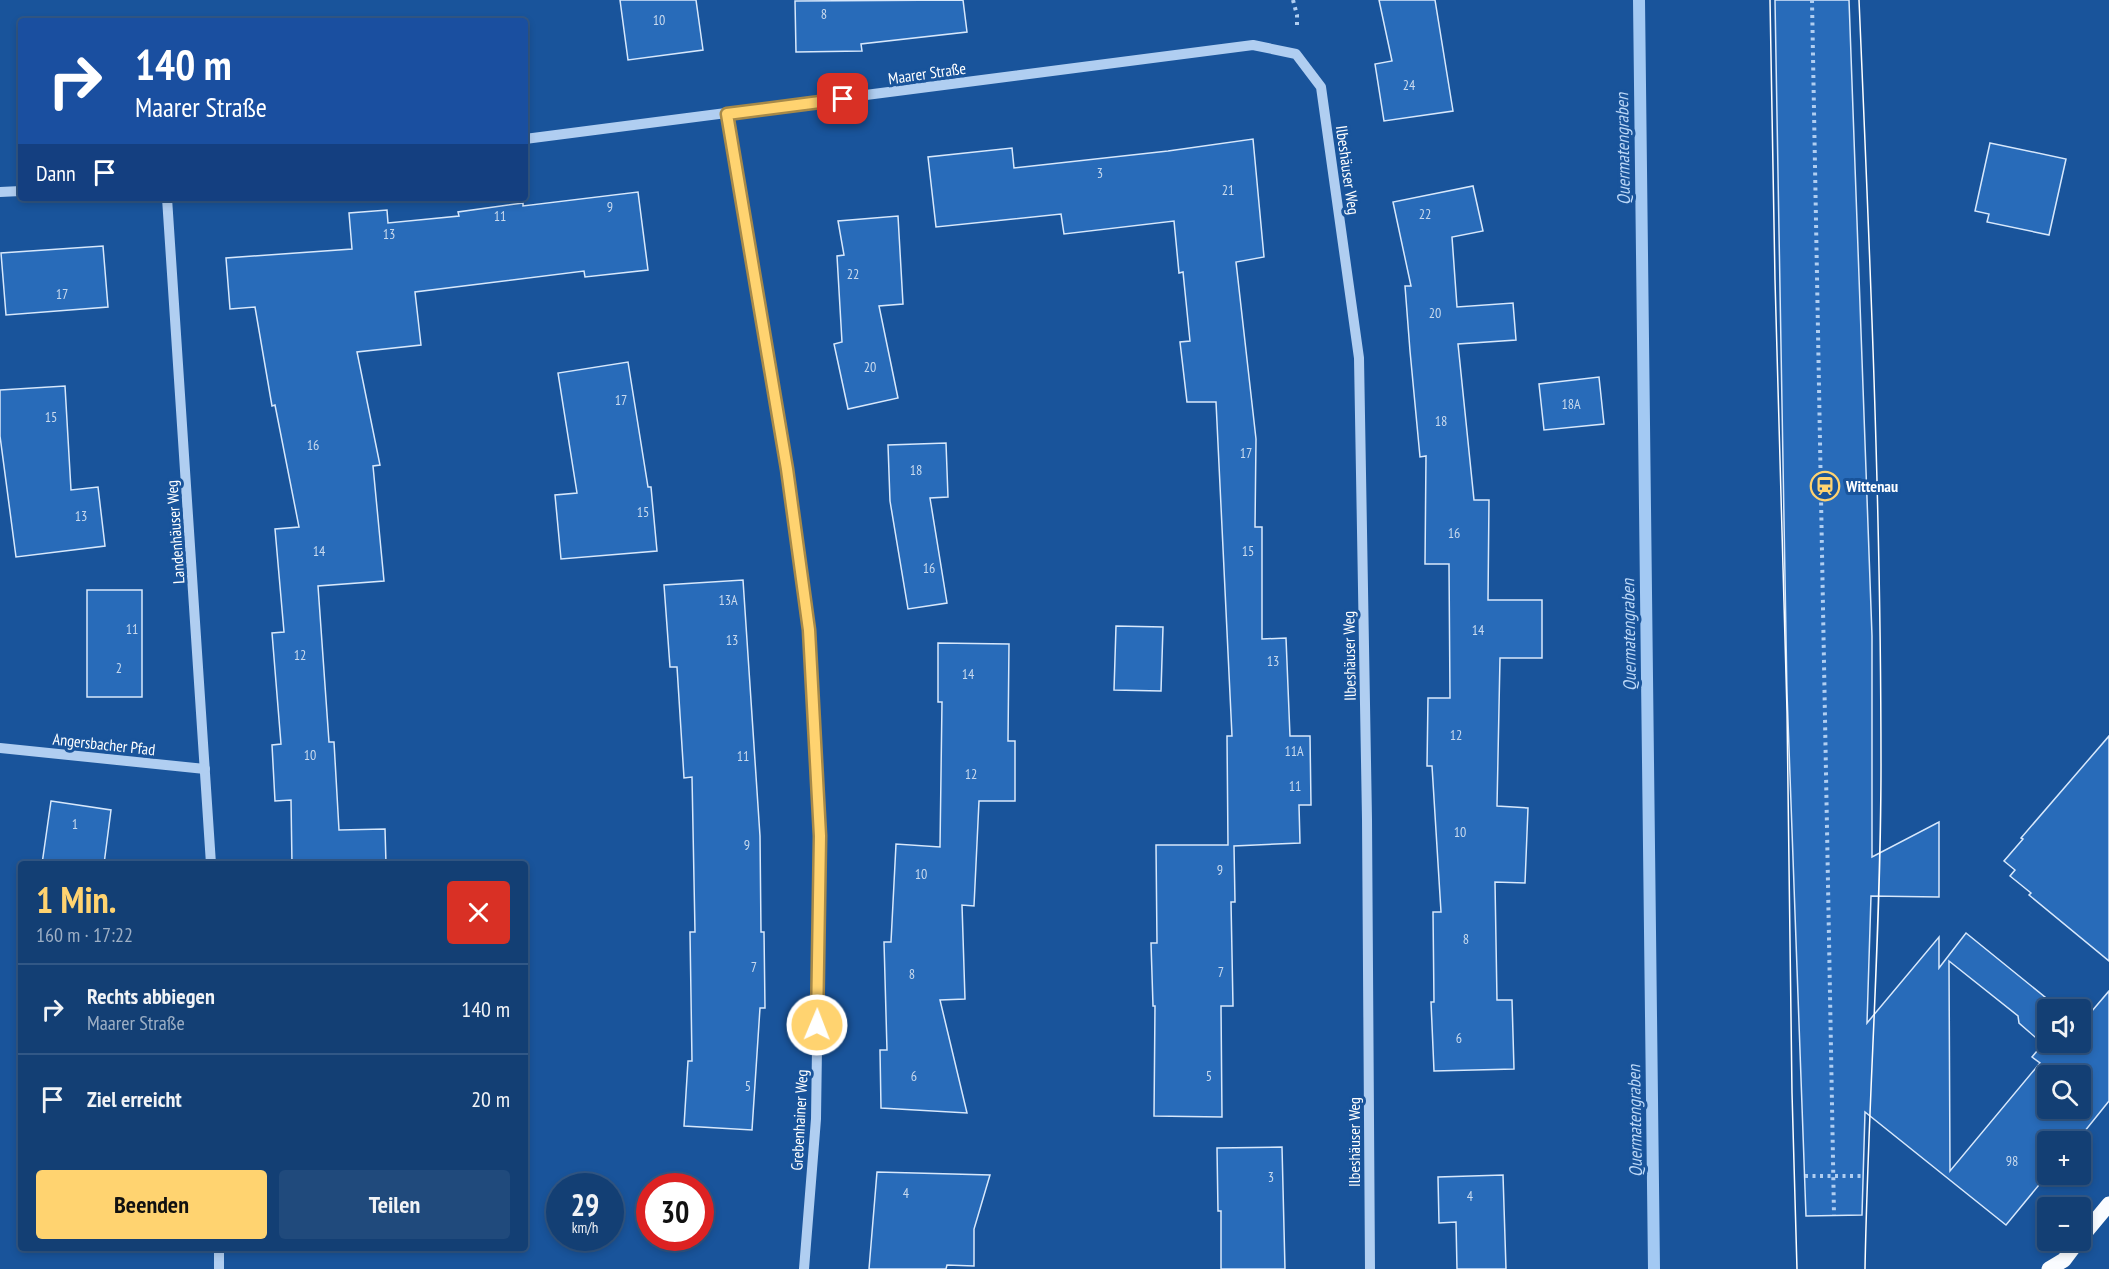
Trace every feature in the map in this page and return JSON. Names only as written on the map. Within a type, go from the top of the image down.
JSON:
[{"type":"main road","points":[[2091,1226],[2109,1204]]},
{"type":"main road","points":[[2049,1269],[2062,1264],[2072,1251]]},
{"type":"street","name":"Maarer Straße","points":[[528,139],[1253,45],[1296,54]]},
{"type":"street","name":"Ilbeshäuser Weg","points":[[1296,54],[1321,87],[1359,358],[1367,831],[1370,1269]]},
{"type":"street","name":"Grebenhainer Weg","points":[[727,114],[787,469],[809,630],[820,836],[816,1119],[804,1269]]},
{"type":"street","points":[[0,192],[18,191]]},
{"type":"street","name":"Landenhäuser Weg","points":[[167,201],[211,861]]},
{"type":"street","name":"Angersbacher Pfad","points":[[0,748],[205,769]]},
{"type":"street","points":[[219,1251],[219,1269]]},
{"type":"path","points":[[1812,0],[1834,1215]]},
{"type":"path","points":[[1805,1176],[1863,1176]]},
{"type":"building","points":[[620,0],[696,0],[703,50],[628,60]]},
{"type":"building","points":[[963,0],[967,32],[861,44],[862,51],[796,52],[795,1]]},
{"type":"building","points":[[1379,0],[1435,0],[1453,111],[1384,121],[1375,64],[1392,61]]},
{"type":"building","points":[[1775,0],[1849,0],[1872,636],[1872,857],[1939,822],[1939,897],[1871,896],[1867,1023],[1939,937],[1939,968],[1966,933],[2047,999],[2037,999],[2037,1039],[2019,1023],[2018,1016],[1949,961],[1950,1171],[2037,1067],[2037,1119],[2091,1119],[2091,1065],[2038,1065],[2040,1063],[2032,1057],[2037,1051],[2037,1053],[2091,1053],[2091,1012],[2109,991],[2109,1101],[2085,1131],[2037,1131],[2037,1185],[2039,1185],[2006,1225],[1865,1112],[1862,1215],[1806,1216],[1787,693]]},
{"type":"building","points":[[1253,139],[1264,257],[1236,262],[1256,439],[1255,527],[1262,527],[1262,639],[1286,638],[1290,736],[1310,736],[1311,805],[1299,805],[1300,843],[1234,846],[1235,902],[1231,902],[1233,1006],[1221,1006],[1222,1117],[1154,1116],[1155,1006],[1153,1006],[1151,943],[1157,943],[1156,845],[1228,845],[1227,736],[1232,736],[1216,402],[1187,402],[1180,342],[1190,341],[1183,272],[1179,273],[1174,221],[1064,234],[1061,214],[936,227],[928,157],[1012,148],[1014,168]]},
{"type":"building","points":[[1990,143],[2066,159],[2049,235],[1987,222],[1989,214],[1975,211]]},
{"type":"building","points":[[1473,186],[1483,231],[1452,237],[1457,307],[1513,303],[1516,340],[1458,344],[1474,500],[1489,500],[1488,600],[1542,600],[1542,658],[1500,658],[1497,806],[1528,808],[1525,883],[1495,882],[1497,1000],[1512,1000],[1514,1069],[1434,1071],[1431,1002],[1434,1002],[1433,912],[1441,912],[1432,766],[1427,766],[1428,698],[1450,698],[1449,564],[1425,564],[1426,456],[1420,457],[1410,351],[1405,286],[1411,286],[1393,202]]},
{"type":"building","points":[[638,192],[648,270],[585,277],[584,271],[415,292],[421,345],[357,352],[380,465],[373,466],[384,581],[318,586],[329,742],[334,742],[339,830],[385,829],[386,861],[292,861],[291,800],[275,801],[272,745],[281,744],[272,633],[284,632],[275,529],[299,527],[275,405],[272,406],[255,307],[230,309],[226,258],[352,249],[349,213],[387,210],[388,223],[459,216],[458,212],[523,203],[523,206]]},
{"type":"building","points":[[898,216],[903,304],[879,306],[898,398],[848,409],[834,344],[842,342],[837,256],[844,255],[838,221]]},
{"type":"building","points":[[103,246],[108,307],[6,315],[1,253]]},
{"type":"building","points":[[628,362],[648,487],[651,487],[657,551],[561,559],[555,495],[577,493],[558,373]]},
{"type":"building","points":[[1599,377],[1604,424],[1544,430],[1539,384]]},
{"type":"building","points":[[65,386],[71,490],[98,487],[105,546],[16,557],[0,436],[0,390]]},
{"type":"building","points":[[946,443],[948,497],[930,498],[947,603],[908,609],[890,501],[888,445]]},
{"type":"building","points":[[743,580],[760,836],[761,932],[764,932],[765,1008],[760,1008],[752,1130],[684,1126],[688,1061],[692,1061],[690,932],[695,932],[692,777],[684,778],[677,667],[670,667],[664,585]]},
{"type":"building","points":[[87,590],[142,590],[142,697],[87,697]]},
{"type":"building","points":[[1116,626],[1163,627],[1161,691],[1114,690]]},
{"type":"building","points":[[938,643],[1009,644],[1008,741],[1015,741],[1015,801],[979,801],[974,906],[962,905],[965,999],[940,1000],[967,1113],[881,1108],[880,1050],[887,1050],[884,942],[891,942],[896,844],[940,847],[942,702],[938,702]]},
{"type":"building","points":[[2109,736],[2109,961],[2029,895],[2031,893],[2010,876],[2015,870],[2004,861]]},
{"type":"building","points":[[51,801],[111,810],[104,861],[42,861]]},
{"type":"building","points":[[1282,1147],[1285,1269],[1221,1269],[1221,1211],[1218,1211],[1217,1148]]},
{"type":"building","points":[[877,1172],[990,1175],[974,1229],[974,1266],[947,1265],[946,1269],[869,1269]]},
{"type":"building","points":[[1503,1175],[1506,1269],[1457,1269],[1456,1222],[1439,1223],[1438,1177]]},
{"type":"waterway","name":"Quermatengraben","points":[[1639,0],[1654,1269]]},
{"type":"tram line","points":[[1770,0],[1787,711],[1792,1093],[1797,1269]]},
{"type":"tram line","points":[[1859,0],[1871,287],[1881,669],[1879,891],[1865,1269]]},
{"type":"place","name":"Wittenau","points":[[1825,486]]},
{"type":"route","points":[[817,1025],[820,836],[809,630],[787,469],[727,114],[843,99]]}]
